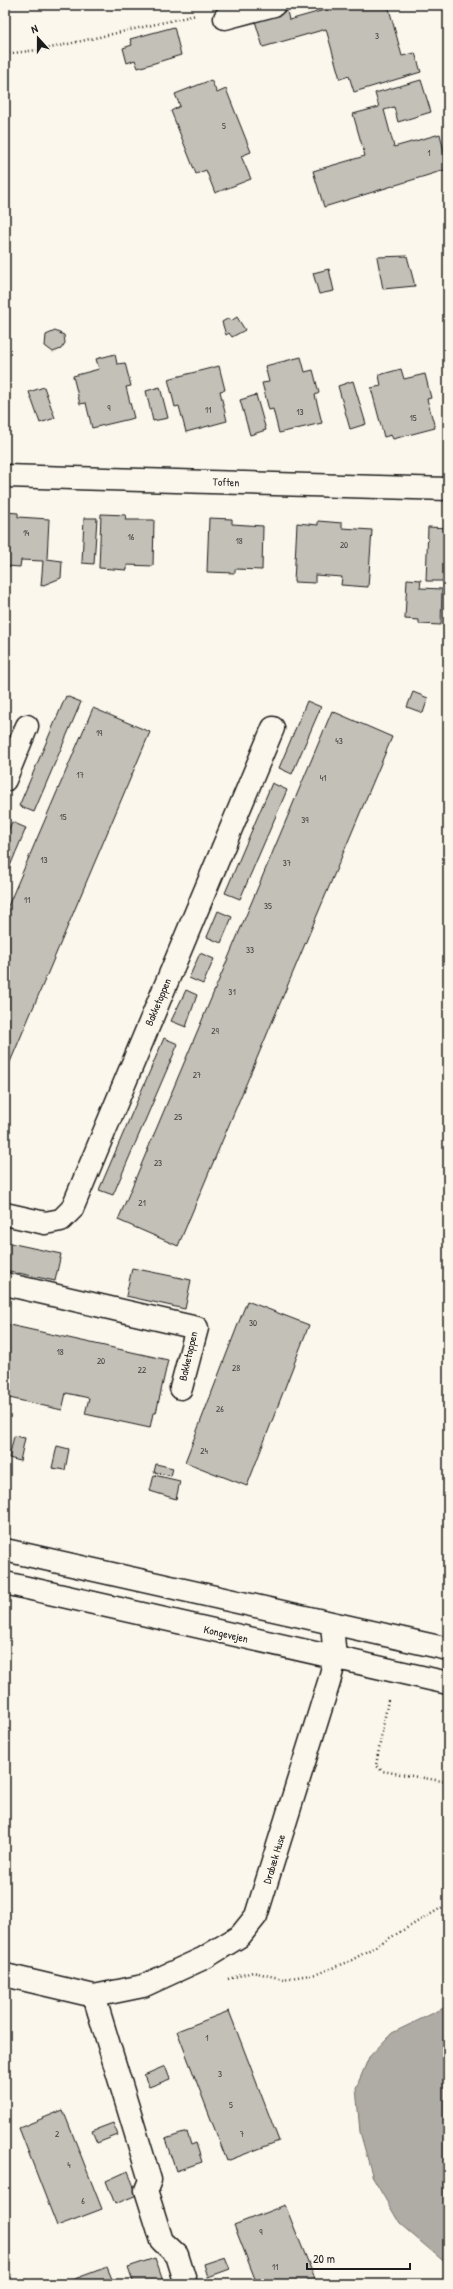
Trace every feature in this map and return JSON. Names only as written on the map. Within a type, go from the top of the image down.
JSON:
[{"type":"street","points":[[225,18],[274,5]]},
{"type":"street","name":"Toften","points":[[5,476],[448,489]]},
{"type":"street","points":[[5,780],[27,726]]},
{"type":"street","name":"Bakketoppen","points":[[5,1214],[45,1223],[61,1220],[72,1209],[272,728]]},
{"type":"street","name":"Bakketoppen","points":[[5,1284],[197,1328],[181,1388]]},
{"type":"street","points":[[5,1550],[448,1649]]},
{"type":"street","name":"Kongevejen","points":[[5,1583],[335,1659],[448,1683]]},
{"type":"street","name":"Drabæk Huse","points":[[5,1975],[94,1996],[143,1986],[204,1958],[240,1936],[256,1916],[335,1659],[332,1624]]},
{"type":"street","points":[[94,1996],[150,2180],[146,2190],[162,2241],[177,2256],[186,2284]]},
{"type":"path","points":[[5,54],[46,49],[209,12],[225,18]]},
{"type":"path","points":[[399,1673],[388,1696],[376,1765],[382,1771],[448,1782]]},
{"type":"path","points":[[221,1982],[253,1972],[283,1979],[317,1974],[352,1960],[448,1904]]},
{"type":"shaded area","points":[[448,2006],[448,2265],[400,2224],[373,2178],[360,2132],[356,2088],[369,2057],[392,2033]]},
{"type":"building","points":[[342,5],[388,5],[402,56],[415,53],[421,72],[354,92],[349,76],[340,79],[326,29],[263,47],[255,21],[287,11],[289,20]]},
{"type":"building","points":[[174,27],[181,55],[138,68],[135,60],[127,63],[123,48],[132,45],[130,39]]},
{"type":"building","points":[[211,80],[217,93],[226,89],[251,152],[241,156],[251,179],[215,193],[206,170],[196,174],[171,111],[180,106],[175,94]]},
{"type":"building","points":[[421,80],[431,112],[398,122],[394,107],[384,110],[394,147],[440,134],[448,169],[324,207],[313,171],[365,156],[353,114],[379,107],[375,93]]},
{"type":"building","points":[[407,256],[415,286],[383,289],[377,257]]},
{"type":"building","points":[[329,269],[334,291],[319,294],[313,273]]},
{"type":"building","points":[[237,317],[245,330],[232,337],[229,333],[226,335],[222,322],[229,318],[231,321]]},
{"type":"building","points":[[55,331],[64,335],[65,343],[61,349],[53,352],[45,346],[46,335]]},
{"type":"building","points":[[115,354],[117,364],[125,363],[131,386],[126,387],[134,418],[92,428],[86,403],[80,404],[73,376],[99,369],[96,359]]},
{"type":"building","points":[[301,357],[305,372],[313,370],[319,393],[315,395],[322,423],[279,433],[273,409],[269,410],[262,383],[269,382],[265,366]]},
{"type":"building","points":[[219,366],[225,390],[220,391],[227,421],[186,432],[179,406],[175,407],[168,379]]},
{"type":"building","points":[[401,369],[404,379],[425,374],[431,398],[427,399],[435,428],[393,439],[391,435],[384,437],[371,388],[381,386],[379,375]]},
{"type":"building","points":[[353,381],[366,424],[350,429],[338,386]]},
{"type":"building","points":[[44,387],[55,418],[40,423],[29,392]]},
{"type":"building","points":[[160,387],[168,418],[153,421],[146,391]]},
{"type":"building","points":[[256,395],[266,430],[250,435],[240,400]]},
{"type":"building","points":[[5,512],[18,513],[18,517],[49,519],[47,559],[62,561],[61,578],[41,586],[43,561],[21,560],[20,567],[5,566]]},
{"type":"building","points":[[101,514],[126,515],[125,520],[154,520],[153,566],[127,565],[127,570],[99,568]]},
{"type":"building","points":[[84,518],[97,518],[94,564],[82,563]]},
{"type":"building","points":[[209,518],[232,519],[232,524],[263,526],[262,570],[235,569],[235,573],[207,572]]},
{"type":"building","points":[[318,521],[342,523],[342,528],[372,530],[368,587],[341,585],[342,577],[315,575],[315,583],[294,582],[297,523],[318,525]]},
{"type":"building","points":[[428,527],[448,528],[448,581],[426,581]]},
{"type":"building","points":[[407,579],[421,580],[420,588],[442,589],[441,625],[419,624],[419,620],[405,619]]},
{"type":"building","points":[[413,692],[428,698],[423,713],[407,707]]},
{"type":"building","points":[[66,696],[81,702],[34,812],[19,806]]},
{"type":"building","points":[[307,701],[321,707],[292,774],[279,768]]},
{"type":"building","points":[[93,708],[150,732],[5,1074],[5,913]]},
{"type":"building","points":[[332,711],[392,737],[178,1246],[118,1220]]},
{"type":"building","points":[[272,783],[287,790],[240,899],[225,893]]},
{"type":"building","points":[[12,822],[26,828],[5,878],[5,837]]},
{"type":"building","points":[[218,911],[232,917],[221,943],[207,937]]},
{"type":"building","points":[[200,953],[214,959],[203,984],[189,978]]},
{"type":"building","points":[[186,990],[197,995],[186,1027],[171,1021]]},
{"type":"building","points":[[164,1038],[178,1044],[113,1195],[99,1190]]},
{"type":"building","points":[[5,1242],[61,1254],[55,1281],[5,1270]]},
{"type":"building","points":[[132,1268],[191,1280],[185,1309],[126,1296]]},
{"type":"building","points":[[247,1301],[309,1325],[247,1486],[185,1462]]},
{"type":"building","points":[[5,1324],[168,1360],[156,1413],[153,1413],[150,1428],[85,1414],[89,1398],[66,1393],[62,1410],[5,1397]]},
{"type":"building","points":[[14,1436],[25,1438],[20,1461],[9,1458]]},
{"type":"building","points":[[57,1446],[69,1449],[65,1470],[52,1468]]},
{"type":"building","points":[[156,1464],[173,1468],[171,1476],[154,1472]]},
{"type":"building","points":[[154,1475],[180,1481],[176,1499],[150,1491]]},
{"type":"building","points":[[229,2011],[279,2141],[227,2161],[177,2031]]},
{"type":"building","points":[[165,2066],[170,2079],[149,2087],[144,2075]]},
{"type":"building","points":[[63,2110],[102,2209],[57,2226],[19,2128]]},
{"type":"building","points":[[113,2123],[118,2135],[97,2143],[92,2131]]},
{"type":"building","points":[[187,2132],[191,2145],[196,2143],[202,2162],[176,2171],[165,2139]]},
{"type":"building","points":[[128,2171],[137,2195],[115,2204],[106,2181]]},
{"type":"building","points":[[285,2205],[317,2284],[257,2284],[234,2225]]},
{"type":"building","points":[[225,2257],[230,2269],[208,2277],[204,2264]]},
{"type":"building","points":[[155,2258],[164,2284],[134,2284],[128,2267]]},
{"type":"building","points":[[107,2267],[114,2284],[61,2284]]}]
